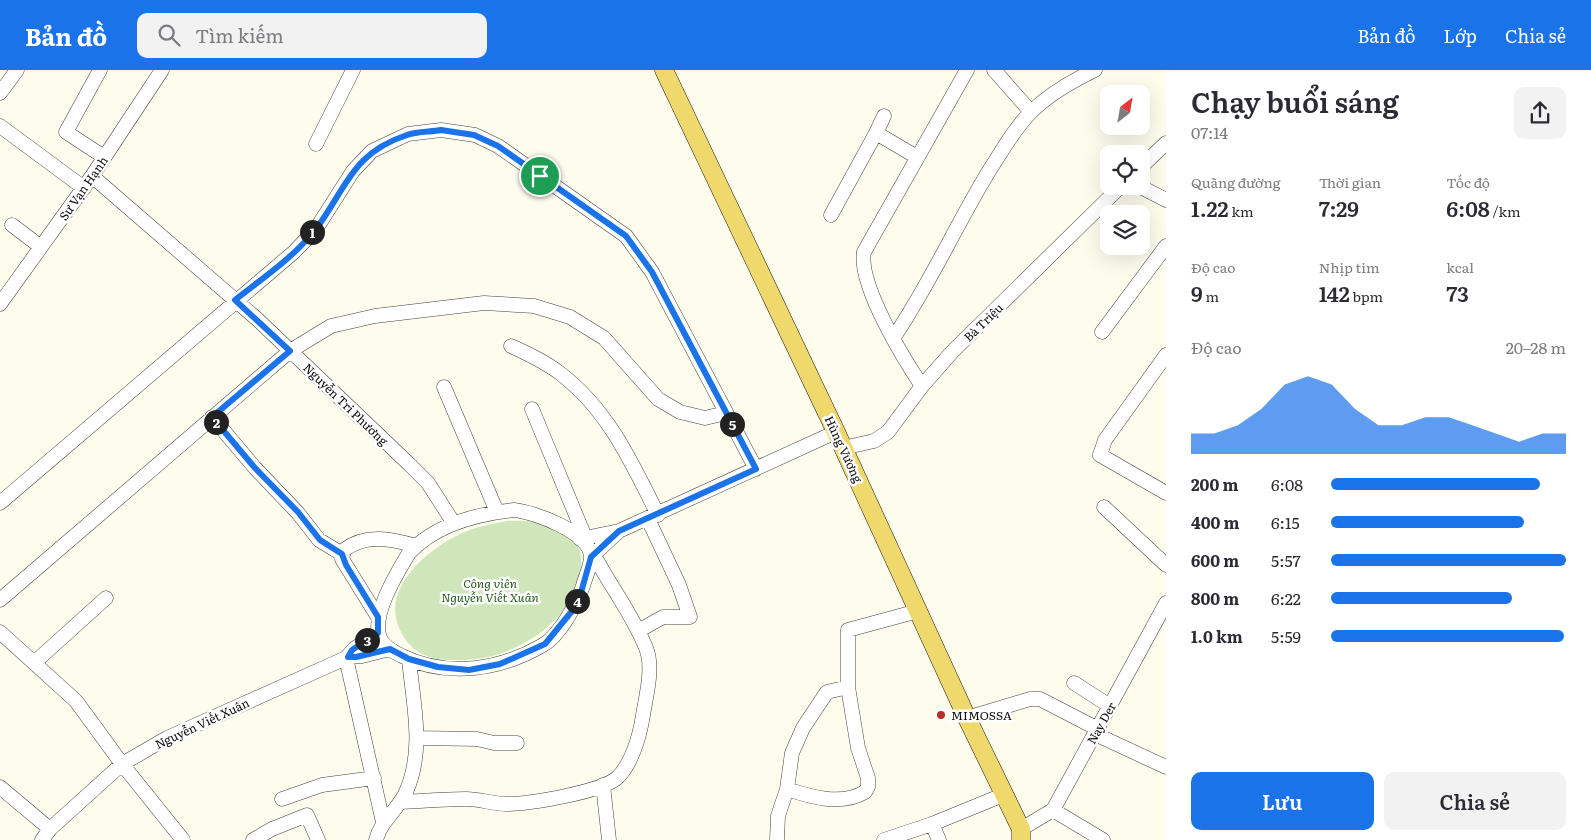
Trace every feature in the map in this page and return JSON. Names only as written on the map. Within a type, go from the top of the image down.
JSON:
[{"type":"main road","name":"Hùng Vương","points":[[664,70],[836,432],[1003,795],[1025,836]]},
{"type":"street","points":[[0,93],[17,70]]},
{"type":"street","points":[[100,70],[66,132],[104,157]]},
{"type":"street","name":"Sư Vạn Hạnh","points":[[2,297],[84,188],[162,70]]},
{"type":"street","points":[[316,144],[353,70]]},
{"type":"street","points":[[922,386],[869,289],[863,259],[867,246],[967,70]]},
{"type":"street","points":[[994,70],[1031,112]]},
{"type":"street","points":[[894,337],[913,308],[980,187],[1004,148],[1031,112],[1050,96],[1095,70]]},
{"type":"street","points":[[831,215],[884,116]]},
{"type":"street","points":[[0,126],[84,188]]},
{"type":"street","points":[[0,503],[235,300],[294,252],[310,235],[353,171],[372,151],[408,134],[441,130],[474,135],[498,146],[626,236],[652,272],[756,469]]},
{"type":"street","points":[[876,133],[916,157]]},
{"type":"street","points":[[1150,158],[1166,143]]},
{"type":"street","name":"Nguyễn Tri Phương","points":[[92,176],[272,332],[420,474],[453,522]]},
{"type":"street","points":[[1150,192],[1166,200]]},
{"type":"street","name":"Bà Triệu","points":[[843,448],[874,441],[888,432],[922,386],[952,352],[1112,195]]},
{"type":"street","points":[[12,225],[41,247]]},
{"type":"street","points":[[1102,332],[1166,246]]},
{"type":"street","points":[[0,600],[290,351],[331,326],[374,316],[484,303],[534,306],[570,317],[604,338],[658,399],[680,412],[705,418],[726,413]]},
{"type":"street","points":[[511,346],[553,368],[583,393],[622,444],[653,517],[690,617],[663,617],[638,632]]},
{"type":"street","points":[[1166,355],[1105,440],[1100,455],[1166,493]]},
{"type":"street","points":[[444,387],[497,512]]},
{"type":"street","points":[[401,802],[471,799],[508,804],[565,796],[603,785],[615,780],[624,770],[641,726],[649,660],[646,648],[582,538],[532,410]]},
{"type":"street","points":[[212,417],[255,468],[298,512],[320,540],[342,554],[346,565],[378,617]]},
{"type":"street","points":[[619,531],[592,556],[580,596],[572,611],[545,644],[500,664],[469,670],[438,667],[409,659],[390,649],[382,642],[378,633],[378,617],[400,570],[416,546],[453,522],[497,512],[530,511],[551,519],[582,538],[619,531],[836,432]]},
{"type":"street","points":[[1104,507],[1166,565]]},
{"type":"street","points":[[342,554],[353,545],[381,538],[416,546]]},
{"type":"street","points":[[35,662],[106,598]]},
{"type":"street","name":"Nay Der","points":[[1053,810],[1166,603]]},
{"type":"street","points":[[787,789],[824,800],[859,795],[868,787],[848,687],[848,630],[918,611]]},
{"type":"street","points":[[0,632],[76,701],[122,764],[183,840]]},
{"type":"street","name":"Nguyễn Viết Xuân","points":[[46,835],[122,764],[167,738],[346,657],[352,650],[378,633]]},
{"type":"street","points":[[383,822],[346,657],[356,657],[390,649]]},
{"type":"street","points":[[373,839],[383,822],[401,802],[412,779],[418,738],[409,659]]},
{"type":"street","points":[[1074,683],[1110,706]]},
{"type":"street","points":[[777,840],[778,816],[787,789],[792,752],[803,728],[827,692],[848,687]]},
{"type":"street","points":[[967,718],[1030,699],[1040,699],[1096,731],[1166,767]]},
{"type":"street","points":[[418,738],[477,739],[494,743],[517,743]]},
{"type":"street","points":[[282,799],[322,786],[374,778]]},
{"type":"street","points":[[603,785],[609,840]]},
{"type":"street","points":[[0,787],[46,835]]},
{"type":"street","points":[[884,840],[932,824],[1003,795]]},
{"type":"street","points":[[1025,836],[1053,810],[1103,840]]},
{"type":"street","points":[[253,840],[272,829],[307,815],[318,840]]},
{"type":"street","points":[[932,824],[939,840]]},
{"type":"green space","name":"Công viên Nguyễn Viết Xuân","points":[[506,521],[536,522],[563,531],[573,539],[579,550],[581,564],[572,600],[547,627],[533,638],[503,653],[470,660],[453,660],[437,659],[417,651],[406,641],[396,618],[396,602],[409,574],[421,561],[448,540],[473,529]]},
{"type":"place","name":"MIMOSSA","points":[[941,715]]},
{"type":"route","points":[[441,130],[474,135],[498,146],[540,176],[626,236],[652,272],[756,469],[619,531],[612,540],[591,557],[580,596],[572,611],[545,644],[500,664],[469,670],[438,667],[409,659],[390,649],[348,657],[352,650],[378,633],[378,617],[342,559],[342,554],[320,540],[298,512],[255,468],[212,417],[290,351],[272,332],[235,300],[294,252],[316,229],[353,171],[372,151],[408,134],[441,130]]}]
